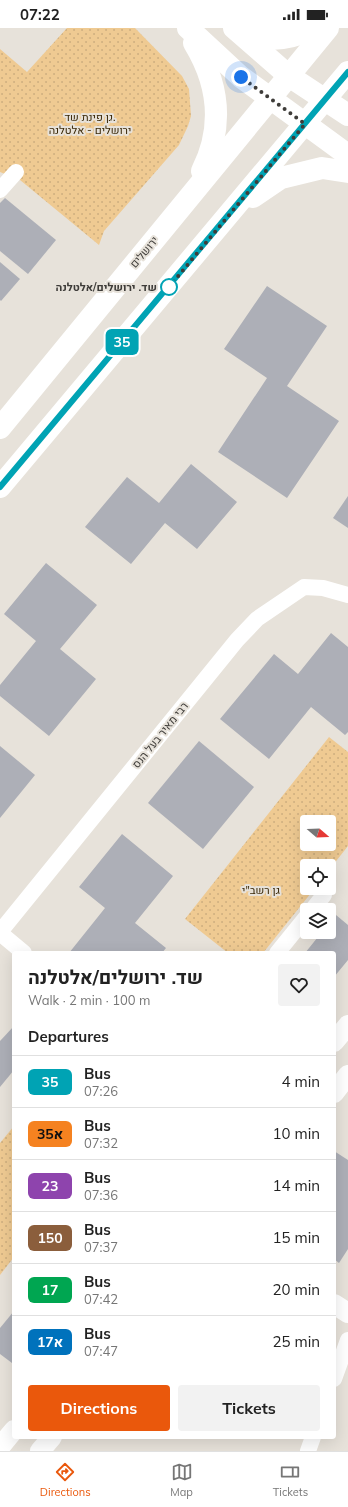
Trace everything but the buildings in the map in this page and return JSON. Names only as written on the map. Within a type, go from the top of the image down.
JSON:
[{"type":"main road","points":[[186,28],[241,77],[348,155]]},
{"type":"main road","points":[[186,28],[205,61],[216,105],[215,137],[211,154],[191,196]]},
{"type":"main road","points":[[235,28],[246,34],[263,39],[280,39],[298,35],[315,28]]},
{"type":"main road","points":[[235,28],[289,76],[348,115]]},
{"type":"main road","name":"ירושלים","points":[[0,428],[328,28]]},
{"type":"main road","points":[[0,487],[348,72]]},
{"type":"main road","points":[[232,211],[281,178],[322,168],[348,172]]},
{"type":"street","points":[[0,190],[16,172]]},
{"type":"street","name":"רבי מאיר בעל הנס","points":[[0,932],[232,646],[257,619],[304,587],[323,588],[348,595]]},
{"type":"street","points":[[318,903],[324,895]]},
{"type":"street","points":[[279,951],[300,925]]},
{"type":"street","points":[[0,932],[22,951]]},
{"type":"street","points":[[336,1040],[348,1025]]},
{"type":"street","points":[[336,1090],[348,1075]]},
{"type":"street","points":[[336,1305],[348,1314]]},
{"type":"street","points":[[336,1373],[348,1340]]},
{"type":"street","points":[[0,1447],[12,1432]]},
{"type":"street","points":[[40,1451],[50,1439]]},
{"type":"street","points":[[308,1451],[312,1439]]},
{"type":"green space","name":"גן פינת שד. ירושלים - אלטלנה","points":[[67,28],[135,28],[182,76],[189,89],[191,116],[179,145],[104,231],[99,245],[20,180],[0,172],[0,49],[27,72]]},
{"type":"green space","name":"גן רשב\"י","points":[[329,737],[348,752],[348,846],[336,861],[336,859],[300,859],[300,895],[309,895],[303,903],[300,903],[300,907],[265,951],[225,951],[185,919]]},
{"type":"green space","points":[[12,1128],[12,1260],[0,1275],[0,1143]]},
{"type":"bus line","name":"35","points":[[0,487],[348,72]]},
{"type":"place","name":"שד. ירושלים/אלטלנה","points":[[169,287]]},
{"type":"route","points":[[169,287],[305,124],[241,77]]}]
